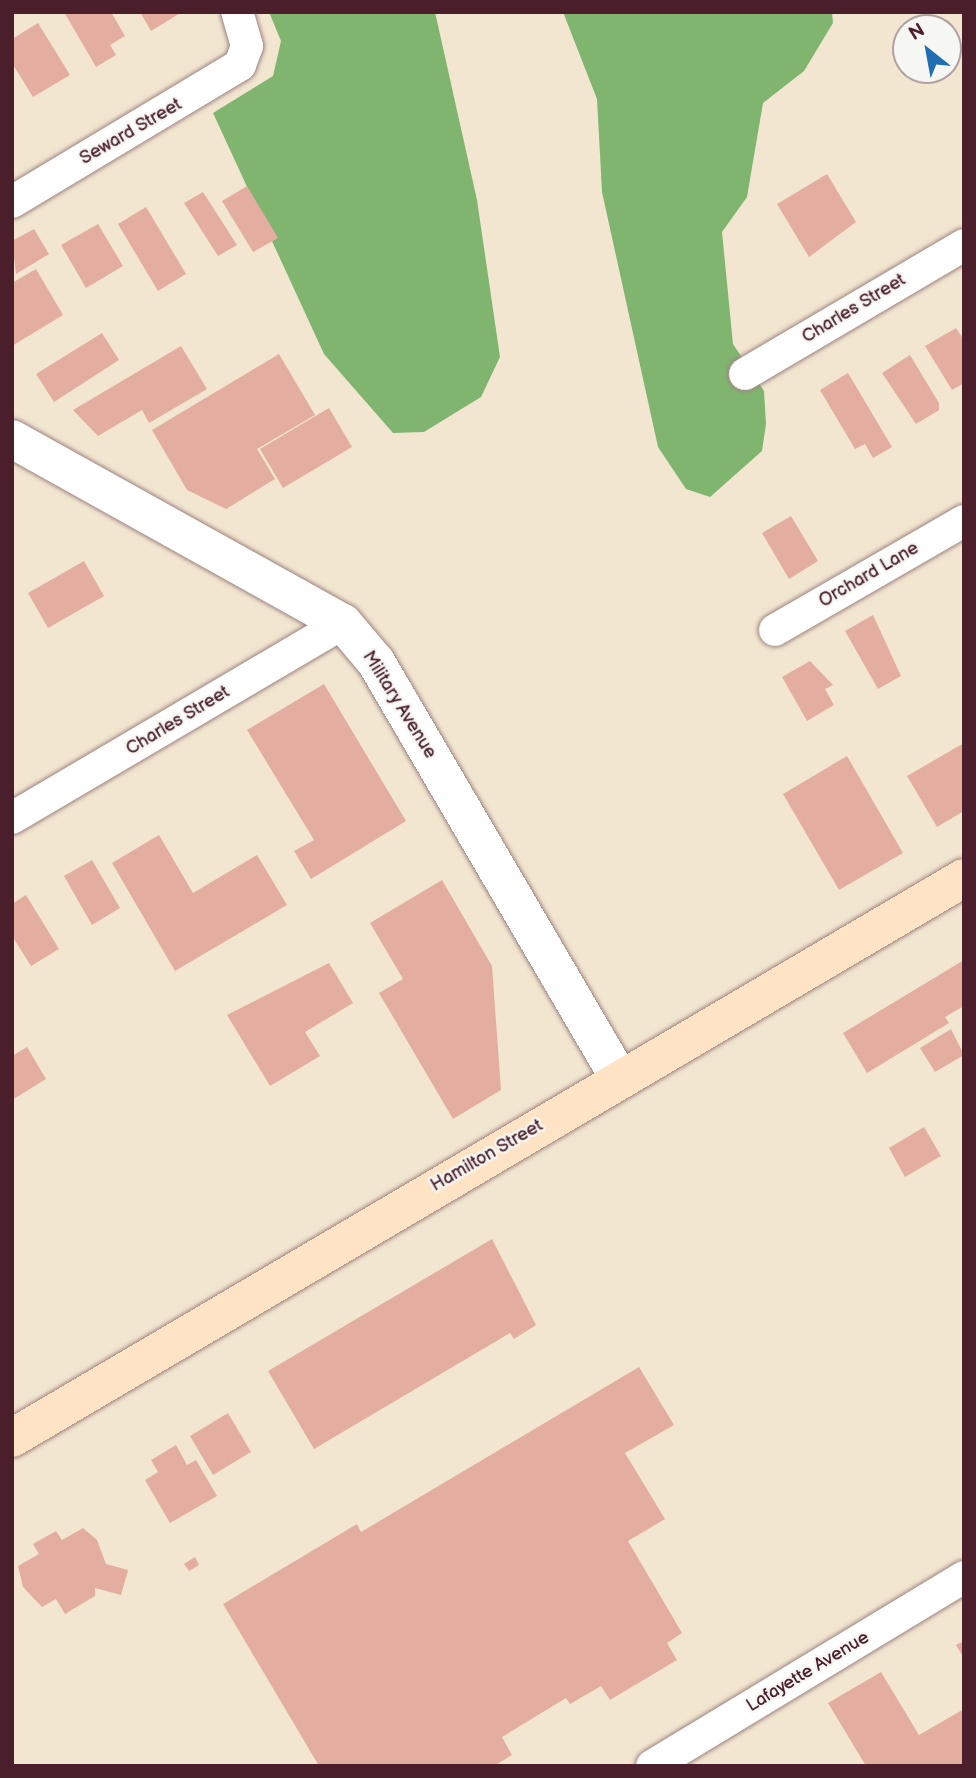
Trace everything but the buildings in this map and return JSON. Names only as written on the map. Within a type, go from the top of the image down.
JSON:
[{"type":"main road","name":"Hamilton Street","points":[[12,1438],[964,877]]},
{"type":"street","name":"Seward Street","points":[[12,202],[229,74],[244,55],[237,12]]},
{"type":"street","name":"Charles Street","points":[[745,374],[964,245]]},
{"type":"street","name":"Military Avenue","points":[[12,439],[343,623],[376,662],[620,1079]]},
{"type":"street","name":"Orchard Lane","points":[[775,630],[964,521]]},
{"type":"street","name":"Charles Street","points":[[12,818],[343,623]]},
{"type":"street","name":"Lafayette Avenue","points":[[652,1766],[964,1577]]},
{"type":"green space","points":[[269,12],[435,12],[477,200],[500,357],[481,397],[424,432],[393,433],[324,354],[213,113],[273,76],[281,41]]},
{"type":"green space","points":[[563,12],[832,12],[833,23],[804,71],[763,103],[747,197],[722,232],[733,344],[764,391],[766,424],[762,451],[710,497],[686,489],[658,447],[602,192],[597,99]]}]
